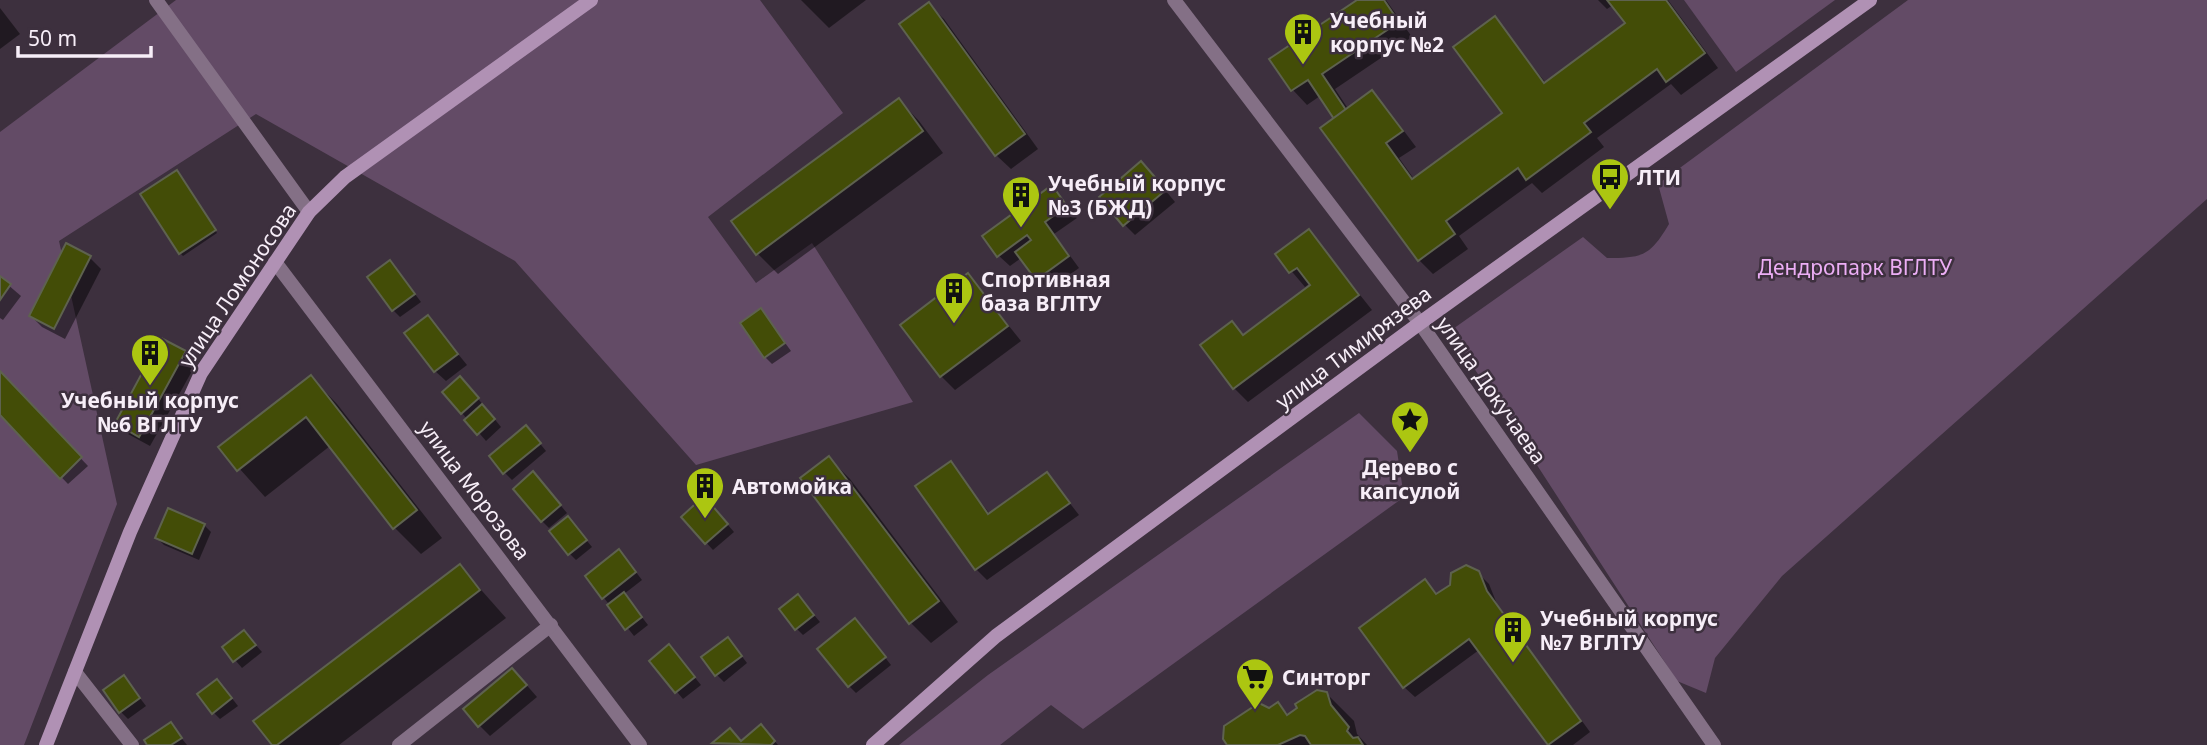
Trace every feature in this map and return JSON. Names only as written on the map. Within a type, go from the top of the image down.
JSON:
[{"type":"main road","name":"улица Ломоносова","points":[[46,745],[130,532],[201,373],[309,212],[345,177],[591,0]]},
{"type":"main road","name":"улица Тимирязева","points":[[873,745],[996,636],[1420,323],[1870,0]]},
{"type":"street","points":[[156,0],[309,212]]},
{"type":"street","name":"улица Докучаева","points":[[1174,0],[1420,323],[1714,745]]},
{"type":"street","name":"улица Морозова","points":[[275,262],[640,745]]},
{"type":"street","points":[[399,745],[551,625]]},
{"type":"street","points":[[75,672],[132,745]]},
{"type":"green space","points":[[176,0],[760,0],[843,113],[708,217],[756,283],[812,243],[913,402],[696,465],[515,261],[256,114],[59,241],[117,504],[24,745],[0,745],[0,132]]},
{"type":"green space","points":[[1684,0],[1835,0],[1736,72]]},
{"type":"green space","name":"Дендропарк ВГЛТУ","points":[[1908,0],[2207,0],[2207,199],[1782,576],[1715,658],[1706,693],[1677,681],[1450,331],[1583,237],[1607,258],[1637,256],[1651,249],[1669,224],[1658,184]]},
{"type":"green space","points":[[1359,413],[1397,451],[1404,497],[1083,729],[1051,705],[1000,745],[899,745],[988,675]]},
{"type":"building","name":"Учебный корпус №2","points":[[1357,0],[1384,0],[1399,22],[1322,74],[1346,110],[1334,119],[1308,80],[1291,91],[1269,59]]},
{"type":"building","points":[[1607,0],[1666,0],[1705,53],[1666,82],[1657,69],[1584,123],[1591,132],[1526,180],[1518,168],[1446,221],[1455,234],[1418,261],[1320,128],[1372,90],[1403,131],[1386,143],[1412,179],[1502,113],[1453,47],[1495,16],[1544,83],[1625,23]]},
{"type":"building","points":[[929,2],[1025,134],[995,156],[899,24]]},
{"type":"building","points":[[899,98],[923,131],[756,255],[731,221]]},
{"type":"building","points":[[1141,161],[1166,190],[1123,226],[1099,197]]},
{"type":"building","points":[[177,170],[216,230],[179,254],[140,194]]},
{"type":"building","name":"Учебный корпус №3 (БЖД)","points":[[1052,185],[1067,206],[1045,222],[1069,256],[1036,280],[1015,252],[1031,240],[1027,235],[997,257],[982,236]]},
{"type":"building","points":[[1309,229],[1359,295],[1233,389],[1200,345],[1232,321],[1243,335],[1310,285],[1297,268],[1289,273],[1275,254]]},
{"type":"building","points":[[66,243],[91,256],[54,329],[29,316]]},
{"type":"building","points":[[390,260],[415,294],[392,311],[367,277]]},
{"type":"building","name":"Спортивная база ВГЛТУ","points":[[968,273],[1008,326],[940,377],[900,325]]},
{"type":"building","points":[[0,276],[11,284],[0,300]]},
{"type":"building","points":[[761,308],[785,343],[764,358],[740,323]]},
{"type":"building","points":[[428,315],[458,354],[434,372],[404,333]]},
{"type":"building","name":"Учебный корпус №6 ВГЛТУ","points":[[161,338],[186,351],[139,437],[115,423]]},
{"type":"building","points":[[0,371],[82,457],[60,479],[0,415]]},
{"type":"building","points":[[311,375],[417,510],[393,529],[306,417],[237,471],[218,447]]},
{"type":"building","points":[[460,376],[479,398],[461,414],[442,392]]},
{"type":"building","points":[[482,404],[495,419],[477,435],[464,420]]},
{"type":"building","points":[[526,425],[541,443],[503,474],[489,456]]},
{"type":"building","points":[[829,456],[939,601],[909,624],[800,478]]},
{"type":"building","points":[[951,461],[988,514],[1047,472],[1070,503],[975,570],[915,486]]},
{"type":"building","points":[[533,471],[561,505],[541,522],[513,489]]},
{"type":"building","name":"Автомойка","points":[[704,496],[728,524],[705,544],[681,517]]},
{"type":"building","points":[[168,508],[205,524],[192,554],[155,538]]},
{"type":"building","points":[[568,516],[587,540],[568,555],[549,531]]},
{"type":"building","points":[[619,549],[636,572],[602,599],[585,576]]},
{"type":"building","points":[[460,564],[480,590],[277,745],[272,745],[253,721]]},
{"type":"building","name":"Учебный корпус №7 ВГЛТУ","points":[[1466,565],[1479,571],[1487,591],[1581,721],[1548,745],[1469,639],[1403,688],[1359,628],[1425,579],[1436,594],[1450,585],[1451,573]]},
{"type":"building","points":[[624,592],[642,617],[625,630],[607,605]]},
{"type":"building","points":[[798,594],[814,615],[795,630],[779,609]]},
{"type":"building","points":[[855,618],[886,657],[848,687],[817,649]]},
{"type":"building","points":[[244,630],[256,645],[233,662],[222,647]]},
{"type":"building","points":[[728,637],[742,656],[715,676],[701,657]]},
{"type":"building","points":[[669,644],[695,677],[675,693],[649,661]]},
{"type":"building","points":[[512,668],[527,685],[478,727],[463,709]]},
{"type":"building","points":[[124,675],[140,698],[119,713],[103,690]]},
{"type":"building","points":[[217,679],[232,698],[212,714],[197,694]]},
{"type":"building","points":[[1317,690],[1327,692],[1331,705],[1349,727],[1347,731],[1353,738],[1358,737],[1363,745],[1311,745],[1305,736],[1300,735],[1278,745],[1227,745],[1223,739],[1224,726],[1259,703],[1269,708],[1278,702],[1287,715],[1297,708],[1295,704]]},
{"type":"building","points":[[171,722],[182,738],[171,745],[147,745],[144,740]]},
{"type":"building","points":[[761,724],[775,741],[771,745],[712,743],[730,728],[741,741]]},
{"type":"place","name":"Учебный корпус №2","points":[[1303,66]]},
{"type":"place","name":"ЛТИ","points":[[1610,211]]},
{"type":"place","name":"Учебный корпус №3 (БЖД)","points":[[1021,229]]},
{"type":"place","name":"Спортивная база ВГЛТУ","points":[[954,325]]},
{"type":"place","name":"Учебный корпус №6 ВГЛТУ","points":[[150,387]]},
{"type":"place","name":"Дерево с капсулой","points":[[1410,454]]},
{"type":"place","name":"Автомойка","points":[[705,520]]},
{"type":"place","name":"Учебный корпус №7 ВГЛТУ","points":[[1513,664]]},
{"type":"place","name":"Синторг","points":[[1255,711]]}]
